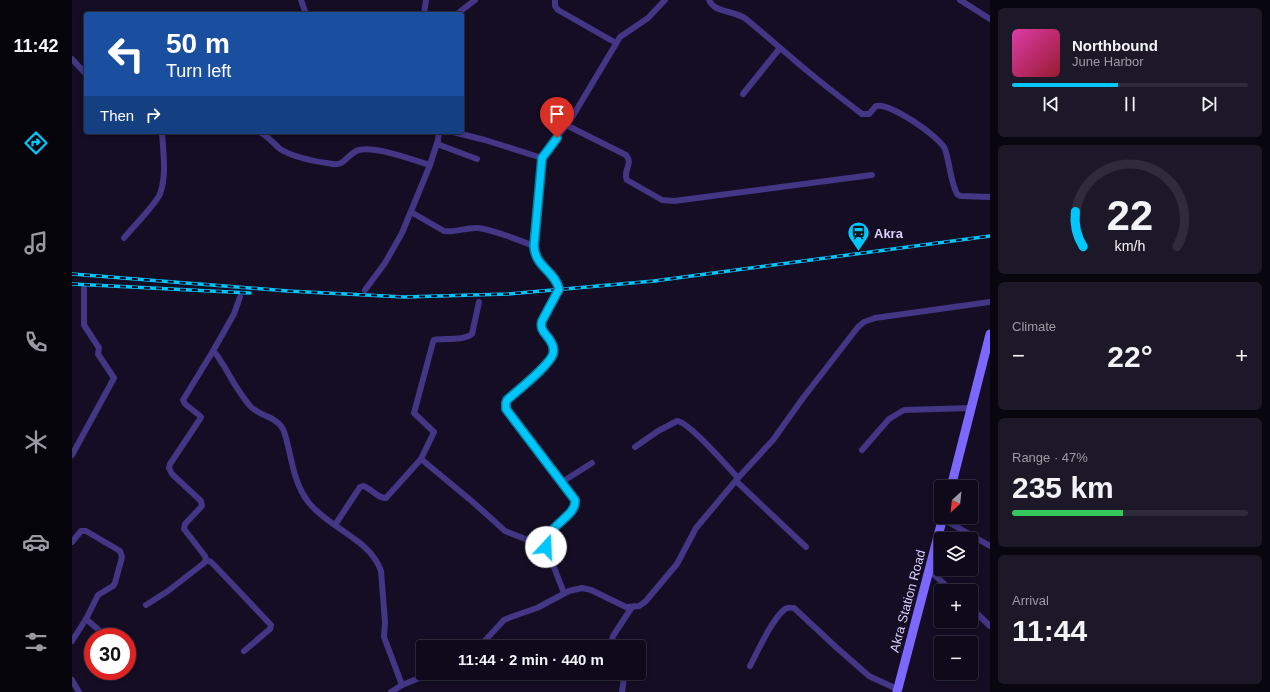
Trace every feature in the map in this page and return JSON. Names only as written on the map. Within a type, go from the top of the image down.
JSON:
[{"type":"main road","points":[[954,480],[990,334]]},
{"type":"main road","name":"Akra Station Road","points":[[897,691],[941,524]]},
{"type":"street","points":[[301,0],[305,12]]},
{"type":"street","points":[[424,12],[426,0]]},
{"type":"street","points":[[460,12],[475,0]]},
{"type":"street","points":[[555,0],[555,6],[558,10],[616,43]]},
{"type":"street","points":[[564,594],[546,547],[546,542],[553,528],[576,505],[575,500],[506,409],[507,400],[547,364],[553,355],[552,342],[542,330],[541,326],[542,321],[559,289],[557,281],[540,263],[535,254],[534,246],[542,158],[566,125],[616,43],[620,38],[654,13],[664,0]]},
{"type":"street","points":[[709,0],[716,8],[744,17],[862,114],[869,114],[876,106],[884,106],[923,126],[940,142],[944,148],[957,194],[960,196],[990,197]]},
{"type":"street","points":[[960,0],[990,19]]},
{"type":"street","points":[[743,94],[780,48]]},
{"type":"street","points":[[72,59],[84,72]]},
{"type":"street","points":[[566,125],[626,155],[630,163],[625,177],[627,180],[662,200],[674,202],[872,175]]},
{"type":"street","points":[[124,238],[160,193],[164,174],[162,134]]},
{"type":"street","points":[[262,134],[267,136],[284,151],[305,158],[333,164],[342,163],[356,151],[366,150],[381,151],[430,165]]},
{"type":"street","points":[[365,290],[388,257],[402,233],[430,165],[437,144],[438,134]]},
{"type":"street","points":[[461,134],[542,158]]},
{"type":"street","points":[[437,144],[476,159]]},
{"type":"street","points":[[411,212],[444,231],[449,232],[470,228],[484,229],[534,246]]},
{"type":"street","points":[[72,455],[114,378],[98,354],[99,348],[84,325],[84,288]]},
{"type":"street","points":[[240,297],[234,314],[183,400],[185,404],[200,415],[200,419],[170,464],[169,468],[172,474],[201,501],[202,506],[185,524],[184,529],[205,556],[206,560],[211,562],[271,625],[270,629],[244,651]]},
{"type":"street","points":[[335,525],[360,487],[366,487],[381,498],[386,498],[421,459],[434,432],[414,413],[433,342],[434,340],[464,338],[470,336],[472,334],[479,302]]},
{"type":"street","points":[[485,640],[504,620],[537,608],[569,591],[582,588],[595,592],[626,607],[639,606],[645,602],[677,564],[696,528],[737,479],[773,440],[858,326],[875,318],[990,302]]},
{"type":"street","points":[[213,351],[251,408],[281,426],[286,438],[297,483],[314,508],[359,543],[374,557],[379,565],[382,572],[385,622],[384,637],[402,685]]},
{"type":"street","points":[[862,450],[889,419],[904,410],[972,408]]},
{"type":"street","points":[[634,448],[658,431],[677,421],[681,421],[691,429],[737,479],[806,547]]},
{"type":"street","points":[[421,459],[474,502],[505,532],[546,547]]},
{"type":"street","points":[[562,482],[592,463]]},
{"type":"street","points":[[953,524],[990,546]]},
{"type":"street","points":[[72,542],[81,531],[86,531],[120,551],[122,557],[115,583],[113,586],[98,595],[86,619],[72,641]]},
{"type":"street","points":[[146,605],[168,591],[206,560]]},
{"type":"street","points":[[929,570],[944,584]]},
{"type":"street","points":[[612,640],[613,636],[632,607]]},
{"type":"street","points":[[750,666],[771,627],[779,616],[786,609],[794,608],[866,673],[897,691]]},
{"type":"street","points":[[978,615],[990,626]]},
{"type":"street","points":[[86,619],[96,628]]},
{"type":"street","points":[[391,692],[402,685],[416,679]]},
{"type":"street","points":[[72,680],[78,692]]},
{"type":"street","points":[[622,692],[623,680]]},
{"type":"railway","points":[[72,274],[288,291],[404,297],[508,294],[654,281],[990,236]]},
{"type":"railway","points":[[72,284],[250,293]]},
{"type":"place","name":"Akra","points":[[859,252]]},
{"type":"route","points":[[546,547],[546,542],[553,528],[576,505],[575,500],[506,409],[506,403],[507,400],[547,364],[553,355],[552,342],[542,330],[541,326],[542,321],[559,289],[557,281],[540,263],[535,254],[534,246],[542,158],[557,138]]}]
